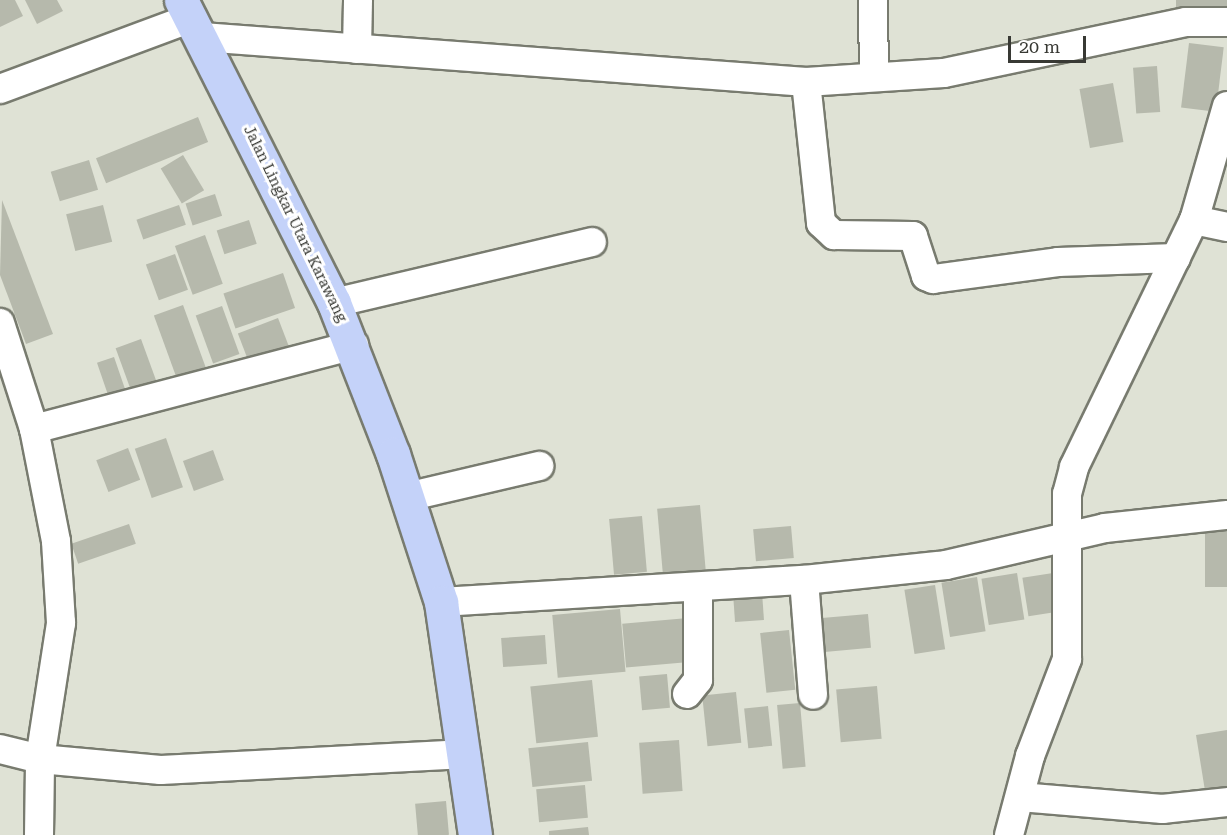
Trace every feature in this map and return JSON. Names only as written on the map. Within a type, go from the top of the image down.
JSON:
[{"type":"main road","name":"Jalan Lingkar Utara Karawang","points":[[192,18],[354,345],[393,454],[441,602],[466,754],[475,835]]},
{"type":"street","points":[[357,50],[358,0]]},
{"type":"street","points":[[873,0],[873,77]]},
{"type":"street","points":[[0,88],[192,18],[357,50],[806,82],[1005,64],[1186,22],[1227,22]]},
{"type":"street","points":[[806,82],[821,223],[834,236],[913,237],[926,276],[933,279],[1058,262],[1176,258]]},
{"type":"street","points":[[1009,835],[1067,659],[1065,538],[1074,467],[1102,400],[1194,220],[1227,106]]},
{"type":"street","points":[[1194,220],[1227,227]]},
{"type":"street","points":[[334,303],[592,242]]},
{"type":"street","points":[[0,322],[34,429],[56,541],[62,623],[40,759],[39,835]]},
{"type":"street","points":[[34,429],[354,345]]},
{"type":"street","points":[[407,497],[538,466]]},
{"type":"street","points":[[441,602],[804,580],[946,565],[1065,538],[1227,515]]},
{"type":"street","points":[[804,580],[813,695]]},
{"type":"street","points":[[687,694],[698,680],[698,586]]},
{"type":"street","points":[[0,749],[40,759],[161,770],[466,754]]},
{"type":"street","points":[[1020,797],[1162,809],[1227,802]]},
{"type":"building","points":[[0,0],[15,0],[23,16],[0,27]]},
{"type":"building","points":[[25,0],[57,0],[63,11],[37,24]]},
{"type":"building","points":[[1176,0],[1227,0],[1227,8],[1176,8]]},
{"type":"building","points":[[1189,43],[1224,47],[1216,112],[1181,108]]},
{"type":"building","points":[[1157,66],[1160,112],[1136,114],[1133,68]]},
{"type":"building","points":[[1113,83],[1123,142],[1090,148],[1080,89]]},
{"type":"building","points":[[198,117],[208,142],[106,183],[96,158]]},
{"type":"building","points":[[183,155],[204,190],[182,204],[161,168]]},
{"type":"building","points":[[89,160],[98,190],[60,201],[51,172]]},
{"type":"building","points":[[215,194],[222,216],[193,225],[186,204]]},
{"type":"building","points":[[2,200],[53,334],[26,344],[0,275]]},
{"type":"building","points":[[103,205],[112,242],[75,251],[66,214]]},
{"type":"building","points":[[179,205],[186,225],[143,240],[136,220]]},
{"type":"building","points":[[249,220],[257,244],[224,254],[217,231]]},
{"type":"building","points":[[205,235],[223,284],[193,295],[175,246]]},
{"type":"building","points":[[175,254],[188,290],[159,300],[146,265]]},
{"type":"building","points":[[283,273],[295,308],[235,328],[223,294]]},
{"type":"building","points":[[183,305],[206,367],[176,378],[154,316]]},
{"type":"building","points":[[222,306],[239,354],[213,364],[196,316]]},
{"type":"building","points":[[278,318],[290,350],[250,365],[238,333]]},
{"type":"building","points":[[141,339],[156,381],[131,391],[116,348]]},
{"type":"building","points":[[114,357],[127,395],[110,401],[97,363]]},
{"type":"building","points":[[166,438],[183,487],[152,498],[135,449]]},
{"type":"building","points":[[128,448],[140,480],[108,492],[96,460]]},
{"type":"building","points":[[213,450],[224,480],[194,491],[183,461]]},
{"type":"building","points":[[700,505],[706,570],[663,574],[657,509]]},
{"type":"building","points":[[642,516],[647,572],[614,575],[609,519]]},
{"type":"building","points":[[129,524],[136,544],[78,564],[71,544]]},
{"type":"building","points":[[791,526],[794,558],[756,561],[753,529]]},
{"type":"building","points":[[1205,531],[1227,531],[1227,587],[1205,587]]},
{"type":"building","points":[[1017,573],[1024,619],[989,625],[981,579]]},
{"type":"building","points":[[1053,573],[1059,612],[1028,616],[1022,578]]},
{"type":"building","points":[[977,577],[986,631],[950,637],[941,583]]},
{"type":"building","points":[[935,585],[945,649],[915,654],[904,590]]},
{"type":"building","points":[[762,592],[764,620],[735,622],[733,594]]},
{"type":"building","points":[[620,609],[625,672],[558,678],[552,615]]},
{"type":"building","points":[[868,614],[871,648],[819,652],[816,619]]},
{"type":"building","points":[[688,618],[692,662],[626,668],[622,624]]},
{"type":"building","points":[[789,630],[795,690],[766,693],[760,633]]},
{"type":"building","points":[[545,635],[547,664],[503,667],[501,638]]},
{"type":"building","points":[[667,674],[670,708],[642,710],[639,676]]},
{"type":"building","points":[[592,680],[598,737],[536,743],[530,686]]},
{"type":"building","points":[[877,686],[882,739],[841,742],[836,690]]},
{"type":"building","points":[[736,692],[741,743],[708,746],[702,696]]},
{"type":"building","points":[[800,703],[806,767],[783,769],[777,705]]},
{"type":"building","points":[[768,706],[772,746],[748,748],[744,709]]},
{"type":"building","points":[[1227,730],[1227,794],[1206,797],[1196,735]]},
{"type":"building","points":[[679,740],[683,791],[643,794],[639,743]]},
{"type":"building","points":[[588,742],[592,781],[532,787],[528,748]]},
{"type":"building","points":[[585,785],[588,818],[539,822],[536,789]]},
{"type":"building","points":[[446,801],[449,835],[418,835],[415,804]]},
{"type":"building","points":[[588,827],[589,835],[549,835],[549,831]]}]
